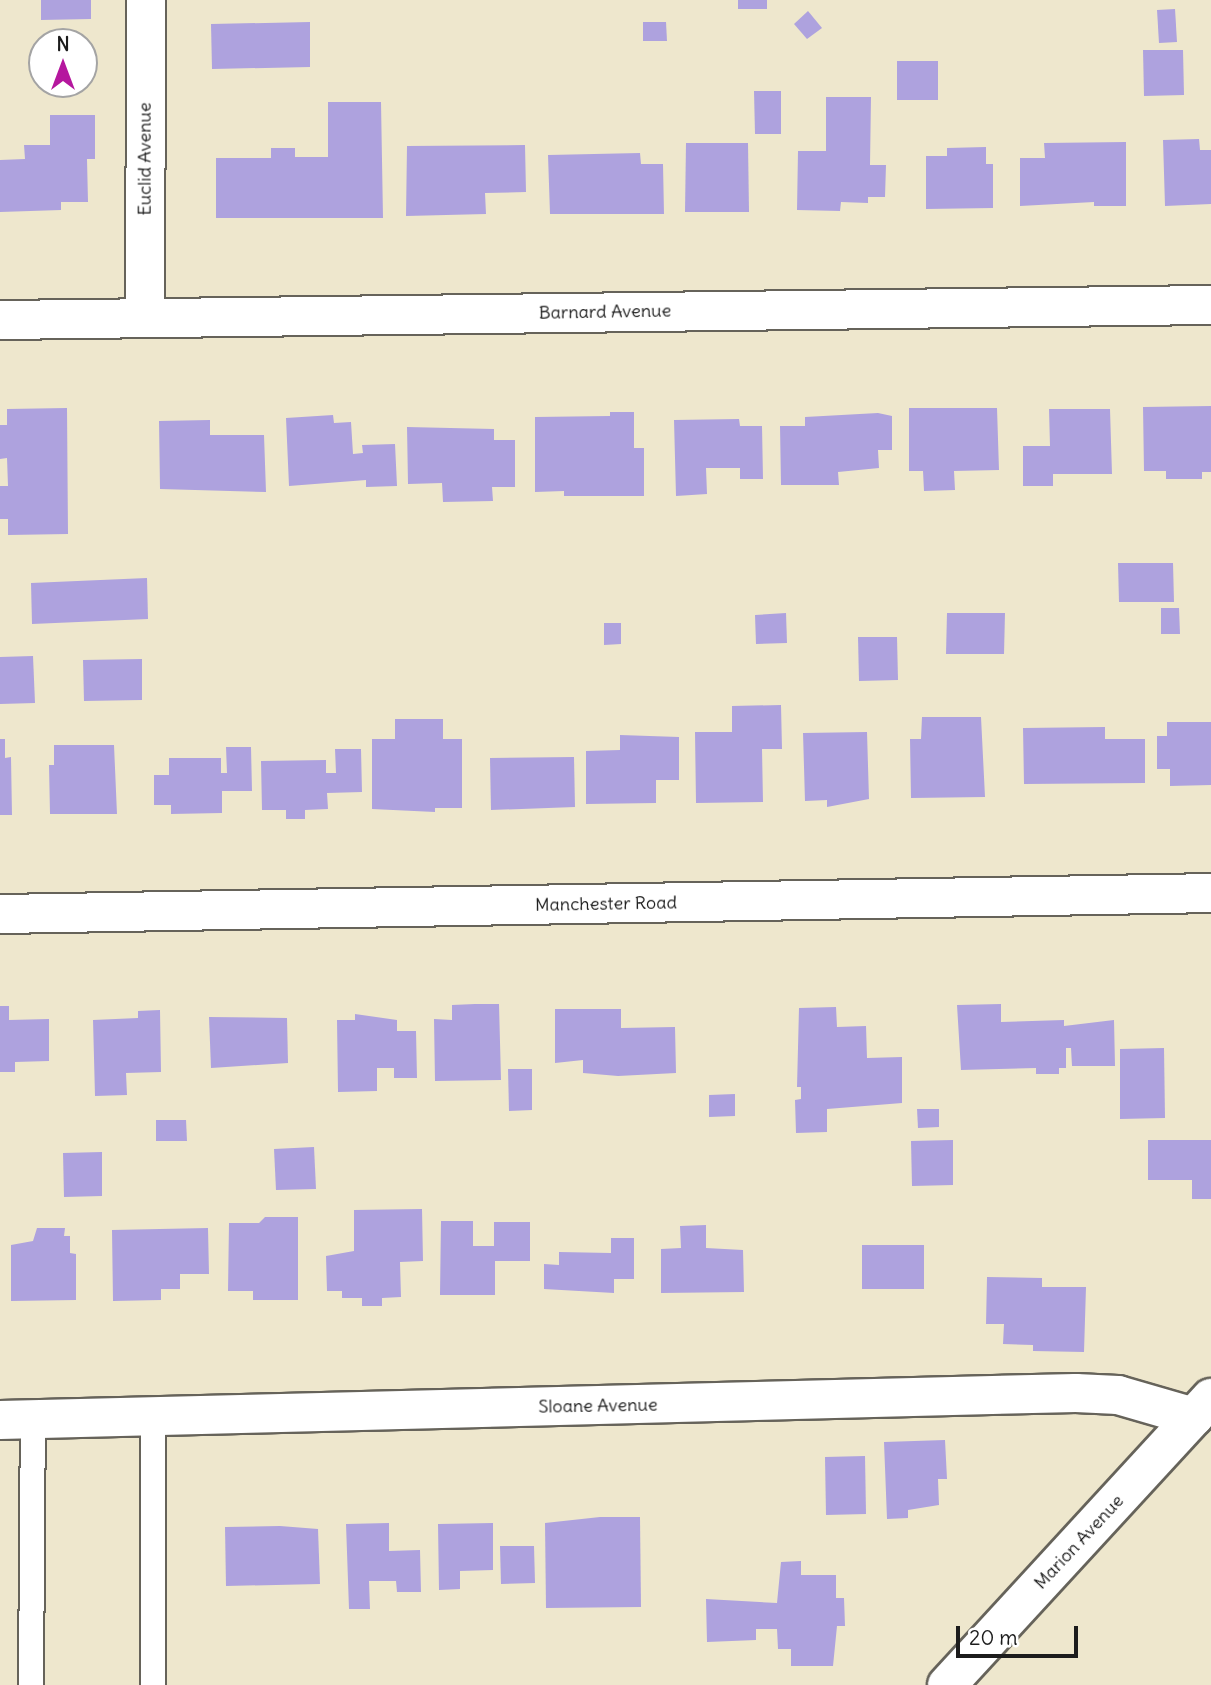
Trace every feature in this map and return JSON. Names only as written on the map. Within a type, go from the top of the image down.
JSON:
[{"type":"street","name":"Euclid Avenue","points":[[145,318],[146,0]]},
{"type":"street","name":"Barnard Avenue","points":[[0,320],[1211,304]]},
{"type":"street","name":"Manchester Road","points":[[0,914],[1211,893]]},
{"type":"street","name":"Sloane Avenue","points":[[16,1420],[1076,1393],[1118,1395],[1202,1408]]},
{"type":"street","name":"Marion Avenue","points":[[947,1685],[1202,1408]]},
{"type":"lane","points":[[153,1417],[153,1685]]},
{"type":"lane","points":[[16,1420],[31,1685]]},
{"type":"building","points":[[41,0],[91,0],[91,19],[41,20]]},
{"type":"building","points":[[738,0],[767,0],[767,9],[738,9]]},
{"type":"building","points":[[1175,9],[1177,42],[1159,43],[1157,10]]},
{"type":"building","points":[[808,11],[822,28],[807,39],[794,24]]},
{"type":"building","points":[[310,22],[310,67],[212,69],[211,24]]},
{"type":"building","points":[[643,22],[666,22],[667,41],[643,41]]},
{"type":"building","points":[[1143,50],[1183,50],[1184,95],[1144,96]]},
{"type":"building","points":[[897,61],[938,61],[938,100],[897,100]]},
{"type":"building","points":[[754,91],[781,91],[781,134],[755,134]]},
{"type":"building","points":[[826,97],[871,97],[870,165],[886,165],[885,197],[868,197],[868,203],[841,202],[840,211],[797,210],[798,151],[826,151]]},
{"type":"building","points":[[328,102],[381,102],[383,218],[216,218],[216,158],[271,158],[271,148],[295,148],[295,157],[328,157]]},
{"type":"building","points":[[50,115],[95,115],[95,159],[87,159],[88,202],[61,202],[61,210],[0,212],[0,160],[25,159],[24,145],[50,145]]},
{"type":"building","points":[[1199,139],[1200,150],[1211,150],[1211,204],[1165,206],[1163,140]]},
{"type":"building","points":[[1126,142],[1126,206],[1094,206],[1094,202],[1020,206],[1020,158],[1045,158],[1044,143]]},
{"type":"building","points":[[686,143],[748,143],[749,212],[685,212]]},
{"type":"building","points":[[525,145],[526,192],[485,193],[486,214],[406,216],[407,146]]},
{"type":"building","points":[[986,147],[986,164],[993,164],[993,208],[926,209],[926,156],[947,156],[947,148]]},
{"type":"building","points":[[640,153],[641,164],[663,164],[664,214],[550,214],[548,155]]},
{"type":"building","points":[[1211,406],[1211,472],[1202,472],[1202,479],[1166,479],[1166,471],[1144,471],[1143,407]]},
{"type":"building","points":[[67,408],[68,534],[8,535],[8,519],[0,519],[0,486],[8,486],[7,458],[0,459],[0,425],[7,425],[7,409]]},
{"type":"building","points":[[909,408],[997,408],[999,470],[954,471],[955,490],[924,491],[923,471],[909,471]]},
{"type":"building","points":[[1049,409],[1110,409],[1112,474],[1053,474],[1053,486],[1023,486],[1023,446],[1050,446]]},
{"type":"building","points":[[610,412],[634,412],[634,448],[644,448],[644,496],[564,496],[564,491],[535,492],[535,417],[610,416]]},
{"type":"building","points":[[878,413],[892,416],[892,450],[878,450],[879,468],[838,472],[839,485],[781,485],[780,426],[805,426],[805,417]]},
{"type":"building","points":[[333,415],[334,423],[351,422],[353,454],[363,453],[362,445],[395,444],[397,486],[366,487],[366,480],[289,486],[286,418]]},
{"type":"building","points":[[739,419],[740,426],[762,426],[763,479],[740,479],[740,468],[706,468],[707,494],[676,496],[674,420]]},
{"type":"building","points":[[210,420],[210,435],[264,435],[266,492],[160,489],[159,421]]},
{"type":"building","points":[[407,427],[494,429],[494,440],[515,440],[515,487],[492,487],[493,501],[443,502],[442,483],[408,484]]},
{"type":"building","points":[[1118,563],[1173,563],[1174,602],[1119,602]]},
{"type":"building","points":[[147,578],[148,619],[32,624],[31,583]]},
{"type":"building","points":[[1161,608],[1179,608],[1180,634],[1161,634]]},
{"type":"building","points":[[786,613],[787,643],[756,644],[755,615]]},
{"type":"building","points":[[947,613],[1005,613],[1004,654],[946,654]]},
{"type":"building","points":[[604,623],[621,623],[621,644],[604,645]]},
{"type":"building","points":[[858,637],[897,637],[898,680],[859,681]]},
{"type":"building","points":[[33,656],[35,703],[0,704],[0,657]]},
{"type":"building","points":[[142,659],[142,700],[84,701],[83,660]]},
{"type":"building","points":[[781,705],[782,749],[762,749],[763,802],[696,803],[695,732],[732,732],[732,706]]},
{"type":"building","points":[[922,717],[981,717],[985,797],[911,798],[910,739],[921,739]]},
{"type":"building","points":[[395,719],[443,719],[443,739],[462,739],[462,808],[435,808],[435,812],[372,809],[372,739],[395,739]]},
{"type":"building","points":[[1167,722],[1211,722],[1211,785],[1170,786],[1170,769],[1157,769],[1157,736],[1167,736]]},
{"type":"building","points":[[1105,727],[1105,739],[1145,739],[1145,783],[1024,784],[1023,728]]},
{"type":"building","points":[[867,732],[869,799],[827,807],[827,800],[805,801],[803,733]]},
{"type":"building","points":[[620,735],[679,737],[679,780],[656,780],[656,803],[586,804],[586,751],[620,750]]},
{"type":"building","points":[[0,739],[5,739],[5,758],[11,757],[12,815],[0,815]]},
{"type":"building","points":[[54,745],[114,745],[117,814],[50,814],[49,765],[54,765]]},
{"type":"building","points":[[226,747],[251,747],[252,791],[222,791],[222,813],[171,814],[171,805],[154,805],[154,775],[169,775],[169,758],[221,758],[221,773],[227,773]]},
{"type":"building","points":[[335,749],[361,749],[362,792],[327,793],[328,809],[305,810],[305,819],[286,819],[286,810],[262,810],[261,761],[326,760],[326,773],[336,773]]},
{"type":"building","points":[[574,757],[575,807],[491,810],[490,758]]},
{"type":"building","points":[[499,1004],[501,1080],[435,1081],[434,1019],[452,1020],[452,1005]]},
{"type":"building","points":[[1001,1004],[1001,1022],[1064,1020],[1064,1026],[1114,1020],[1115,1066],[1072,1066],[1071,1048],[1066,1048],[1066,1068],[1059,1068],[1059,1074],[1036,1074],[1036,1068],[961,1070],[957,1005]]},
{"type":"building","points":[[0,1006],[9,1006],[9,1020],[49,1019],[49,1061],[15,1062],[15,1072],[0,1072]]},
{"type":"building","points":[[836,1007],[837,1027],[866,1026],[867,1058],[902,1057],[902,1103],[827,1109],[827,1132],[796,1133],[795,1100],[801,1099],[801,1087],[797,1087],[799,1008]]},
{"type":"building","points":[[555,1009],[621,1009],[621,1028],[675,1027],[676,1073],[618,1076],[583,1073],[583,1060],[555,1063]]},
{"type":"building","points":[[160,1010],[161,1072],[126,1073],[127,1095],[95,1096],[93,1020],[138,1018],[138,1011]]},
{"type":"building","points":[[355,1014],[397,1020],[397,1031],[416,1031],[417,1078],[394,1078],[394,1068],[377,1068],[377,1091],[338,1092],[337,1020],[355,1020]]},
{"type":"building","points":[[209,1017],[287,1018],[288,1063],[211,1068]]},
{"type":"building","points":[[1164,1048],[1165,1118],[1120,1119],[1120,1049]]},
{"type":"building","points":[[508,1069],[532,1069],[532,1110],[509,1111]]},
{"type":"building","points":[[735,1094],[735,1116],[709,1117],[709,1095]]},
{"type":"building","points":[[917,1109],[939,1109],[939,1127],[918,1128]]},
{"type":"building","points":[[156,1120],[186,1120],[187,1141],[156,1141]]},
{"type":"building","points":[[953,1140],[953,1185],[912,1186],[911,1141]]},
{"type":"building","points":[[1148,1140],[1211,1140],[1211,1199],[1192,1199],[1192,1180],[1148,1180]]},
{"type":"building","points":[[314,1147],[316,1189],[276,1190],[274,1149]]},
{"type":"building","points":[[102,1152],[102,1196],[64,1197],[63,1153]]},
{"type":"building","points":[[422,1209],[423,1261],[400,1262],[401,1297],[382,1298],[382,1306],[362,1306],[362,1298],[342,1298],[342,1291],[327,1291],[326,1256],[354,1251],[354,1210]]},
{"type":"building","points":[[265,1217],[298,1217],[298,1300],[253,1300],[253,1291],[228,1291],[229,1223],[259,1223]]},
{"type":"building","points":[[441,1221],[473,1221],[473,1246],[494,1246],[494,1222],[530,1222],[530,1261],[495,1261],[495,1295],[440,1295]]},
{"type":"building","points":[[706,1225],[706,1248],[743,1250],[744,1292],[661,1293],[661,1249],[681,1248],[680,1226]]},
{"type":"building","points":[[37,1228],[65,1228],[64,1236],[70,1236],[70,1253],[76,1254],[76,1300],[11,1301],[11,1245],[33,1241]]},
{"type":"building","points":[[208,1228],[209,1274],[180,1274],[180,1289],[161,1289],[161,1300],[113,1301],[112,1230]]},
{"type":"building","points":[[611,1238],[634,1238],[634,1279],[614,1279],[614,1293],[544,1289],[544,1264],[559,1265],[559,1252],[611,1253]]},
{"type":"building","points":[[862,1245],[924,1245],[924,1289],[862,1289]]},
{"type":"building","points":[[987,1277],[1042,1278],[1042,1287],[1086,1287],[1084,1352],[1033,1351],[1033,1345],[1003,1344],[1004,1324],[986,1324]]},
{"type":"building","points":[[945,1440],[947,1479],[938,1479],[939,1505],[908,1510],[908,1518],[887,1519],[884,1442]]},
{"type":"building","points":[[865,1456],[866,1514],[826,1515],[825,1457]]},
{"type":"building","points":[[600,1517],[640,1517],[641,1607],[546,1608],[545,1523]]},
{"type":"building","points":[[389,1523],[389,1551],[420,1550],[421,1592],[397,1592],[396,1581],[369,1581],[370,1609],[349,1609],[346,1524]]},
{"type":"building","points":[[493,1523],[493,1570],[460,1571],[460,1589],[439,1590],[438,1524]]},
{"type":"building","points":[[280,1526],[318,1529],[320,1584],[226,1586],[225,1527]]},
{"type":"building","points":[[500,1546],[534,1546],[535,1583],[501,1584]]},
{"type":"building","points":[[801,1561],[801,1575],[836,1575],[836,1598],[844,1598],[845,1626],[837,1626],[833,1666],[791,1666],[791,1649],[778,1649],[777,1629],[756,1629],[756,1640],[707,1642],[706,1599],[777,1603],[781,1562]]}]
